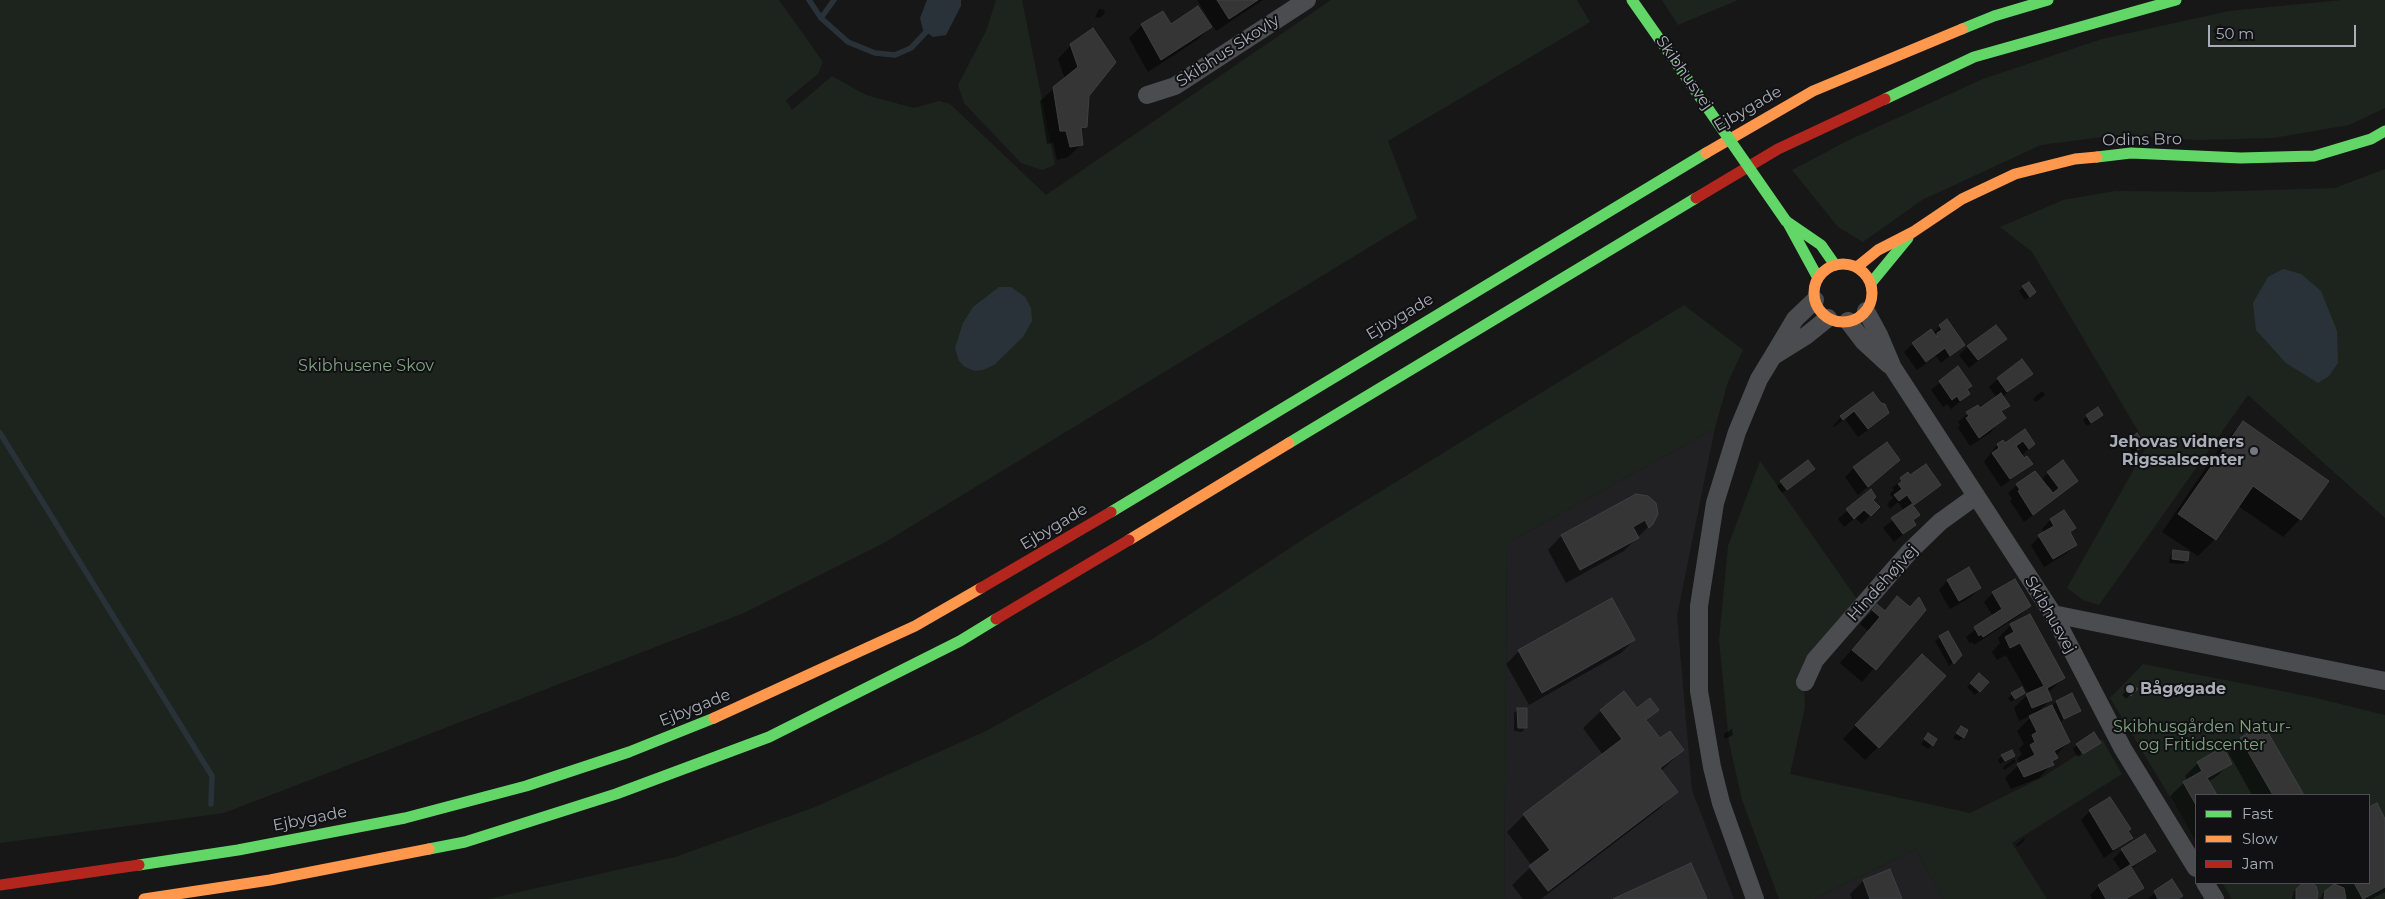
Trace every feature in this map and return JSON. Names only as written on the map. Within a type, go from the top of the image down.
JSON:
[{"type":"main road","name":"Skibhusvej","points":[[1632,0],[1786,221],[1804,257],[1818,278]]},
{"type":"main road","name":"Ejbygade","points":[[0,885],[238,850],[405,818],[526,786],[629,752],[746,705],[915,626],[1013,570],[1674,171],[1813,91],[1994,16],[2048,0]]},
{"type":"main road","points":[[144,899],[270,880],[465,842],[616,794],[769,737],[960,641],[1778,149],[1974,57],[2176,0]]},
{"type":"main road","name":"Odins Bro","points":[[1857,267],[1878,250],[1913,232],[1962,199],[2015,174],[2076,159],[2131,153],[2241,158],[2314,156],[2371,139],[2385,131]]},
{"type":"main road","name":"Skibhusvej","points":[[1786,221],[1821,245],[1835,265]]},
{"type":"main road","name":"Odins Bro","points":[[1871,283],[1888,265],[1913,232]]},
{"type":"main road","points":[[1850,264],[1857,267],[1871,283],[1871,303],[1866,311],[1848,321],[1841,322],[1828,318],[1822,313],[1815,300],[1814,288],[1818,278],[1828,268],[1835,265],[1850,264]]},
{"type":"street","name":"Skibhus Skovly","points":[[1146,96],[1175,86],[1307,0]]},
{"type":"street","points":[[1755,899],[1721,803],[1712,768],[1699,691],[1699,606],[1715,503],[1736,432],[1760,379],[1795,319],[1815,300]]},
{"type":"street","name":"Skibhusvej","points":[[1866,311],[1893,368],[2053,614],[2123,749],[2195,866]]},
{"type":"street","points":[[1773,356],[1808,335],[1828,318]]},
{"type":"street","name":"Skibhusvej","points":[[1848,321],[1864,342],[1893,368]]},
{"type":"street","name":"Hindehøjvej","points":[[1806,682],[1815,660],[1910,551],[1940,522],[1976,496]]},
{"type":"street","points":[[2053,614],[2385,681]]},
{"type":"street","points":[[2206,884],[2215,899]]},
{"type":"shaded area","points":[[927,0],[961,0],[961,6],[946,35],[933,37],[923,30],[920,18]]},
{"type":"shaded area","points":[[2283,269],[2301,274],[2321,291],[2337,331],[2338,363],[2329,376],[2318,383],[2286,363],[2256,330],[2253,303],[2268,277]]},
{"type":"shaded area","points":[[999,287],[1011,287],[1025,297],[1031,308],[1032,321],[1023,337],[994,365],[975,371],[965,367],[959,361],[955,348],[963,323],[973,307]]},
{"type":"shaded area","points":[[1715,428],[1677,616],[1692,790],[1734,899],[1504,899],[1507,543]]},
{"type":"shaded area","points":[[1916,849],[1943,899],[1814,899]]},
{"type":"green space","name":"Skibhusene Skov","points":[[0,0],[779,0],[823,62],[818,74],[786,100],[792,110],[832,76],[866,95],[914,108],[939,101],[950,104],[1046,195],[1331,0],[1577,0],[1590,22],[1388,141],[1417,218],[882,544],[744,613],[224,813],[0,843]]},
{"type":"green space","points":[[996,0],[1022,0],[1055,165],[1042,170],[1021,163],[964,103],[958,85],[986,31]]},
{"type":"green space","points":[[1662,0],[1738,0],[1678,25]]},
{"type":"green space","points":[[2342,0],[2385,0],[2385,108],[2349,125],[2273,138],[2199,140],[2117,135],[2041,145],[1922,200],[1863,242],[1838,227],[1792,170],[1849,140],[1983,79],[2102,39],[2229,11]]},
{"type":"green space","points":[[2385,169],[2385,518],[2248,395],[2099,605],[2083,600],[2067,588],[2147,446],[2032,252],[2000,227],[2063,200],[2115,191],[2206,192],[2335,188]]},
{"type":"green space","points":[[1684,305],[1743,350],[1728,382],[1715,428],[1507,543],[1504,899],[488,899],[675,857],[815,807],[986,731],[1154,638],[1308,536]]},
{"type":"green space","points":[[1760,461],[1857,599],[1803,663],[1805,707],[1790,774],[1970,813],[2041,778],[2102,739],[2122,774],[2012,843],[2047,899],[1943,899],[1916,849],[1814,899],[1779,899],[1742,800],[1729,742],[1719,640],[1728,546]]},
{"type":"green space","name":"Skibhusgården Natur- og Fritidscenter","points":[[2143,664],[2312,697],[2385,715],[2385,899],[2232,899],[2223,884],[2370,884],[2370,794],[2195,794],[2195,838],[2110,698]]},
{"type":"building","points":[[1217,0],[1258,0],[1229,19]]},
{"type":"building","points":[[1198,6],[1212,27],[1161,60],[1141,24],[1163,11],[1171,24]]},
{"type":"building","points":[[1093,28],[1116,62],[1089,96],[1087,127],[1081,128],[1083,145],[1070,147],[1066,131],[1060,131],[1053,87],[1078,67],[1070,44]]},
{"type":"building","points":[[2029,282],[2036,292],[2030,297],[2022,286]]},
{"type":"building","points":[[1947,319],[1965,345],[1950,356],[1945,348],[1926,362],[1912,343],[1931,329],[1937,337],[1937,333],[1942,330],[1939,325]]},
{"type":"building","points":[[1996,325],[2007,339],[1978,360],[1967,346]]},
{"type":"building","points":[[2022,359],[2033,374],[2007,392],[1997,378]]},
{"type":"building","points":[[1958,366],[1972,386],[1967,389],[1970,394],[1960,401],[1957,396],[1952,400],[1939,381]]},
{"type":"building","points":[[1873,392],[1881,403],[1885,404],[1889,413],[1868,429],[1854,411],[1843,420],[1840,416]]},
{"type":"building","points":[[2001,393],[2010,406],[2001,411],[2006,418],[1979,438],[1966,418],[1969,416],[1966,412],[1978,405],[1980,408]]},
{"type":"building","points":[[2098,407],[2103,415],[2091,423],[2086,415]]},
{"type":"building","name":"Jehovas vidners Rigssalscenter","points":[[2243,421],[2329,481],[2301,520],[2253,486],[2216,540],[2178,514]]},
{"type":"building","points":[[2025,429],[2035,444],[2029,449],[2023,441],[2016,446],[2024,458],[2027,456],[2033,464],[2010,479],[1992,453],[1999,448],[1997,444],[2003,440],[2005,443]]},
{"type":"building","points":[[2137,433],[2145,444],[2138,450],[2130,439]]},
{"type":"building","points":[[1887,442],[1900,460],[1868,487],[1853,467]]},
{"type":"building","points":[[1808,460],[1815,469],[1787,490],[1780,481]]},
{"type":"building","points":[[2063,460],[2078,481],[2033,515],[2018,491],[2020,490],[2016,484],[2035,471],[2053,493],[2059,488],[2047,472]]},
{"type":"building","points":[[1926,464],[1941,485],[1914,505],[1907,495],[1899,501],[1894,495],[1902,489],[1898,484],[1902,481],[1900,478],[1908,472],[1910,475]]},
{"type":"building","points":[[1871,489],[1876,497],[1873,500],[1880,507],[1871,516],[1864,510],[1854,519],[1846,509]]},
{"type":"building","points":[[1636,494],[1648,496],[1656,503],[1658,514],[1653,524],[1649,528],[1645,520],[1633,527],[1639,538],[1580,570],[1561,535]]},
{"type":"building","points":[[1912,504],[1920,515],[1913,520],[1916,525],[1903,534],[1891,518]]},
{"type":"building","points":[[2064,510],[2076,528],[2070,532],[2077,545],[2053,559],[2038,535],[2054,526],[2050,519]]},
{"type":"building","points":[[2173,550],[2189,552],[2188,561],[2172,559]]},
{"type":"building","points":[[1969,567],[1981,588],[1959,601],[1947,580]]},
{"type":"building","points":[[2015,579],[2031,606],[1983,637],[1981,634],[1979,636],[1974,627],[2002,609],[1992,592]]},
{"type":"building","points":[[1897,596],[1910,607],[1919,597],[1926,610],[1876,670],[1852,650],[1880,617],[1872,610],[1877,604],[1885,611]]},
{"type":"building","points":[[1612,598],[1635,640],[1542,693],[1518,650]]},
{"type":"building","points":[[2030,614],[2065,678],[2047,688],[2052,700],[2032,708],[2026,694],[2044,686],[2020,643],[2010,648],[2005,637],[2014,632],[2010,624]]},
{"type":"building","points":[[1948,631],[1962,655],[1954,664],[1939,636]]},
{"type":"building","points":[[1922,654],[1946,676],[1879,748],[1855,725]]},
{"type":"building","points":[[1979,673],[1989,682],[1980,692],[1970,683]]},
{"type":"building","points":[[2132,684],[2138,689],[2131,696],[2125,690]]},
{"type":"building","points":[[2022,687],[2025,693],[2015,699],[2011,693]]},
{"type":"building","points":[[1624,691],[1637,708],[1650,698],[1659,710],[1646,720],[1660,738],[1670,731],[1684,750],[1660,768],[1678,792],[1548,891],[1529,866],[1550,850],[1523,814],[1622,739],[1600,710]]},
{"type":"building","points":[[2072,693],[2081,711],[2064,719],[2056,701]]},
{"type":"building","points":[[2052,705],[2070,742],[2054,751],[2058,758],[2052,761],[2054,765],[2024,777],[2017,764],[2035,755],[2030,745],[2035,742],[2032,735],[2037,732],[2029,716]]},
{"type":"building","points":[[1517,708],[1527,708],[1527,728],[1518,728]]},
{"type":"building","points":[[2263,724],[2303,794],[2272,794],[2240,738]]},
{"type":"building","points":[[1961,726],[1968,730],[1964,738],[1956,733]]},
{"type":"building","points":[[2094,732],[2101,743],[2083,754],[2076,744]]},
{"type":"building","points":[[1928,733],[1937,739],[1933,746],[1924,739]]},
{"type":"building","points":[[2223,747],[2232,764],[2207,778],[2216,794],[2195,794],[2195,803],[2183,782],[2202,771],[2197,762]]},
{"type":"building","points":[[2012,750],[2015,756],[2005,761],[2001,755]]},
{"type":"building","points":[[2110,797],[2131,829],[2128,831],[2133,838],[2113,850],[2089,810]]},
{"type":"building","points":[[2377,803],[2385,819],[2385,887],[2363,899],[2355,884],[2370,884],[2370,806]]},
{"type":"building","points":[[2145,834],[2156,851],[2132,866],[2121,849]]},
{"type":"building","points":[[1691,863],[1707,899],[1613,899]]},
{"type":"building","points":[[2130,865],[2144,888],[2126,899],[2106,899],[2098,885]]},
{"type":"building","points":[[1890,869],[1902,899],[1870,899],[1863,880]]},
{"type":"building","points":[[2172,879],[2183,896],[2178,899],[2158,899],[2154,891]]},
{"type":"building","points":[[2302,884],[2313,884],[2316,886],[2317,899],[2296,899],[2296,889]]},
{"type":"building","points":[[2334,884],[2344,888],[2346,899],[2324,899],[2325,891]]},
{"type":"waterway","points":[[809,0],[821,18],[848,42],[875,53],[895,55],[911,48],[926,32]]},
{"type":"waterway","points":[[821,18],[834,0]]},
{"type":"waterway","points":[[0,433],[212,776],[211,804]]},
{"type":"traffic: fast","points":[[1632,0],[1686,77]]},
{"type":"traffic: fast","points":[[1962,29],[1994,16],[2048,0]]},
{"type":"traffic: fast","points":[[1885,99],[1974,57],[2176,0]]},
{"type":"traffic: fast","points":[[1686,77],[1786,221]]},
{"type":"traffic: fast","points":[[2097,157],[2131,153],[2241,158],[2314,156],[2371,139],[2385,131]]},
{"type":"traffic: fast","points":[[1111,512],[1706,153]]},
{"type":"traffic: fast","points":[[1289,443],[1696,198]]},
{"type":"traffic: fast","points":[[1786,221],[1821,245],[1835,265]]},
{"type":"traffic: fast","points":[[1788,223],[1818,278]]},
{"type":"traffic: fast","points":[[1871,283],[1908,238]]},
{"type":"traffic: fast","points":[[429,849],[465,842],[616,794],[769,737],[960,641],[996,619]]},
{"type":"traffic: fast","points":[[139,865],[238,850],[405,818],[526,786],[629,752],[714,718]]},
{"type":"traffic: slow","points":[[1706,153],[1813,91],[1962,29]]},
{"type":"traffic: slow","points":[[1857,267],[1878,250],[1913,232],[1962,199],[2015,174],[2075,159],[2097,157]]},
{"type":"traffic: slow","points":[[1843,264],[1854,266],[1864,272],[1870,282],[1872,293],[1870,304],[1864,314],[1854,320],[1843,322],[1832,320],[1822,314],[1816,304],[1814,293],[1816,282],[1822,272],[1832,266],[1843,264]]},
{"type":"traffic: slow","points":[[1129,540],[1289,443]]},
{"type":"traffic: slow","points":[[714,718],[915,626],[981,588]]},
{"type":"traffic: slow","points":[[144,899],[270,880],[429,849]]},
{"type":"traffic: jam","points":[[1696,198],[1778,149],[1885,99]]},
{"type":"traffic: jam","points":[[981,588],[1111,512]]},
{"type":"traffic: jam","points":[[996,619],[1129,540]]},
{"type":"traffic: jam","points":[[0,885],[139,865]]},
{"type":"place","name":"Jehovas vidners Rigssalscenter","points":[[2254,451]]},
{"type":"place","name":"Bågøgade","points":[[2130,689]]}]
